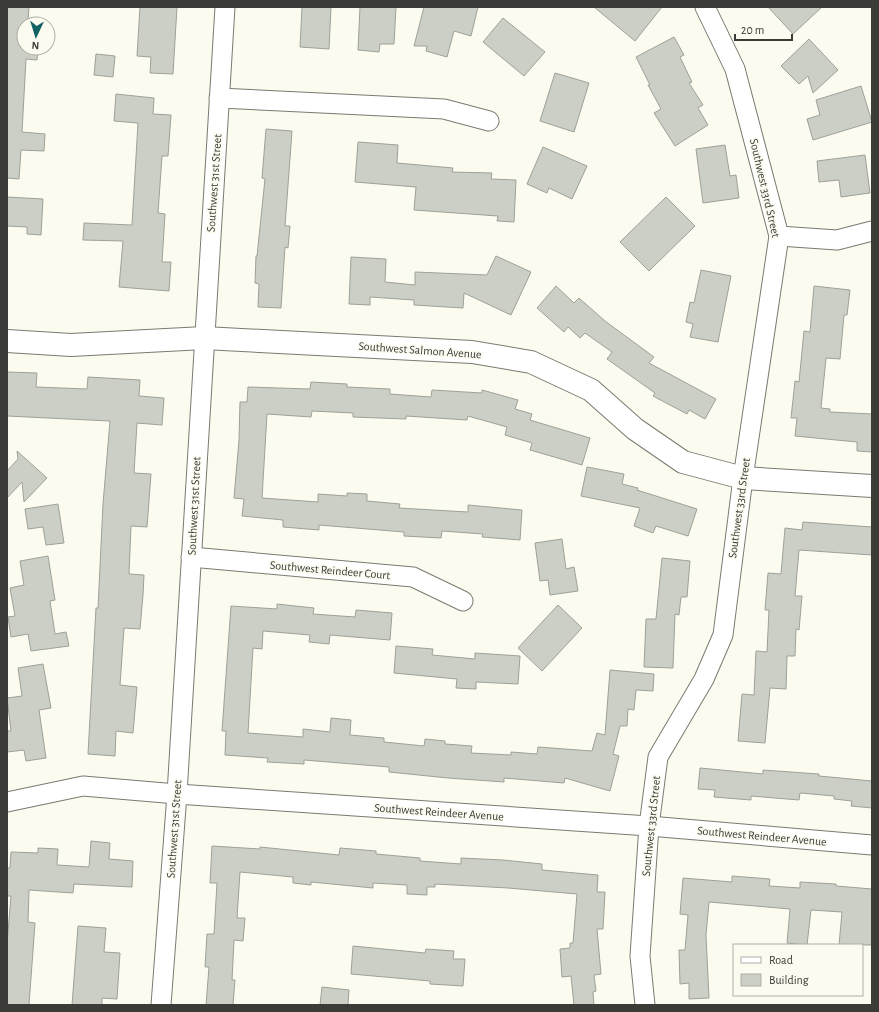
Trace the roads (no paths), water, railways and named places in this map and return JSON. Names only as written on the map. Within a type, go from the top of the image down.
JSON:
[{"type":"street","name":"Southwest 31st Street","points":[[162,1005],[177,794],[225,7]]},
{"type":"street","name":"Southwest 33rd Street","points":[[645,1005],[640,956],[649,826],[658,757],[704,679],[723,635],[743,478],[779,236],[735,69],[705,7]]},
{"type":"street","points":[[219,98],[444,109],[489,121]]},
{"type":"street","points":[[779,236],[837,240],[872,232]]},
{"type":"street","name":"Southwest Salmon Avenue","points":[[7,341],[71,345],[204,338],[472,352],[531,362],[591,390],[635,429],[683,462],[743,478],[872,486]]},
{"type":"street","name":"Southwest Reindeer Court","points":[[191,557],[413,577],[463,601]]},
{"type":"street","name":"Southwest Reindeer Avenue","points":[[7,802],[83,786],[177,794],[649,826],[872,845]]}]
